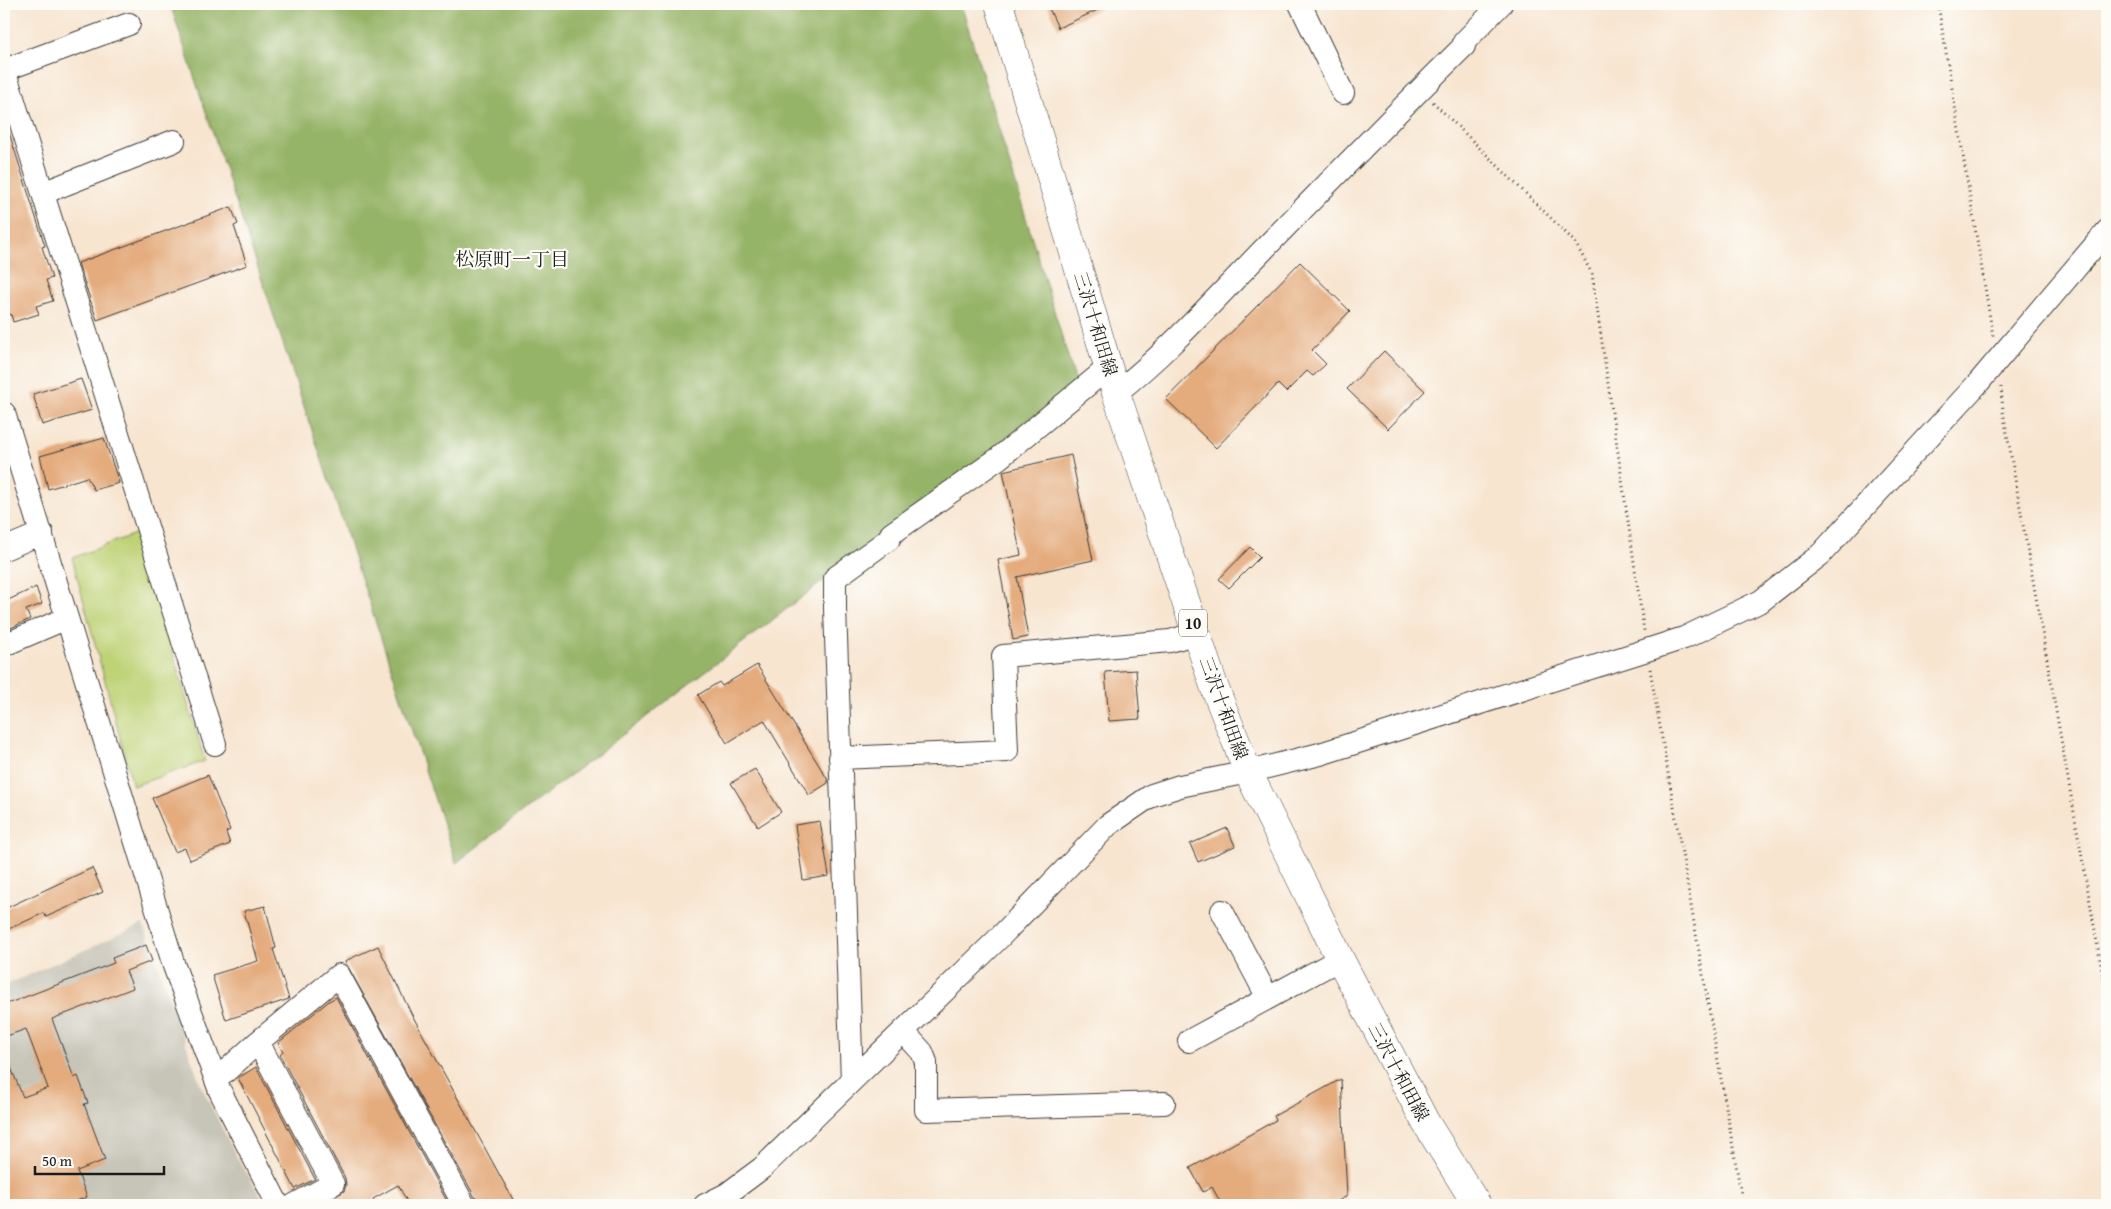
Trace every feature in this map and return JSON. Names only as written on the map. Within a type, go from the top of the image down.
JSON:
[{"type":"main road","name":"三沢十和田線","points":[[1000,4],[1113,380],[1214,686],[1248,772],[1340,959],[1426,1123],[1477,1205]]},
{"type":"street","points":[[1300,4],[1342,94]]},
{"type":"street","points":[[852,1080],[835,578],[889,539],[891,534],[1113,380],[1141,373],[1464,46],[1464,42],[1501,4]]},
{"type":"street","points":[[129,24],[4,70],[215,744]]},
{"type":"street","points":[[43,193],[174,142]]},
{"type":"street","points":[[704,1205],[730,1200],[999,938],[1108,825],[1152,795],[1180,786],[1248,772],[1320,754],[1647,650],[1684,638],[1761,601],[1820,556],[1997,361],[2107,232]]},
{"type":"street","points":[[6,427],[42,533],[174,966],[220,1091],[278,1205]]},
{"type":"street","points":[[4,549],[42,533]]},
{"type":"street","points":[[4,645],[67,618]]},
{"type":"street","points":[[840,758],[1007,751],[1003,656],[1170,641],[1197,633]]},
{"type":"street","points":[[1222,911],[1268,998]]},
{"type":"street","points":[[1189,1041],[1340,959]]},
{"type":"street","points":[[215,1077],[226,1071],[339,975],[464,1205]]},
{"type":"street","points":[[902,1031],[922,1052],[926,1062],[926,1110],[1164,1104]]},
{"type":"street","points":[[258,1042],[334,1184],[294,1205]]},
{"type":"path","points":[[1938,4],[1997,361],[2003,411],[2107,998]]},
{"type":"path","points":[[1420,89],[1575,242],[1592,274],[1647,650],[1743,1205]]},
{"type":"shaded area","points":[[143,924],[201,1086],[237,1158],[267,1205],[4,1205],[4,986]]},
{"type":"green space","points":[[170,4],[961,4],[1077,386],[456,863]]},
{"type":"green space","points":[[137,533],[205,761],[133,786],[72,558]]},
{"type":"building","points":[[1047,4],[1111,4],[1058,28]]},
{"type":"building","points":[[7,126],[45,246],[42,247],[52,278],[46,280],[53,301],[36,306],[39,314],[13,322],[11,314],[4,316],[4,127]]},
{"type":"building","points":[[231,207],[238,224],[234,226],[247,265],[97,320],[78,263]]},
{"type":"building","points":[[1300,262],[1350,311],[1312,350],[1326,364],[1313,376],[1307,371],[1286,392],[1278,384],[1216,448],[1166,399]]},
{"type":"building","points":[[1384,351],[1425,391],[1388,429],[1347,389]]},
{"type":"building","points":[[81,379],[92,410],[42,425],[33,394]]},
{"type":"building","points":[[104,438],[119,483],[94,490],[87,477],[48,489],[40,456]]},
{"type":"building","points":[[1071,455],[1093,560],[1017,577],[1028,637],[1013,640],[998,560],[1021,555],[1003,471]]},
{"type":"building","points":[[1250,547],[1260,557],[1229,588],[1219,579]]},
{"type":"building","points":[[36,587],[42,604],[26,610],[30,619],[4,631],[4,602]]},
{"type":"building","points":[[757,665],[828,780],[828,783],[809,795],[764,720],[727,743],[698,695],[719,682],[722,686]]},
{"type":"building","points":[[1136,670],[1140,719],[1109,721],[1105,672]]},
{"type":"building","points":[[755,769],[781,812],[758,827],[731,783]]},
{"type":"building","points":[[208,775],[230,830],[226,832],[230,844],[190,860],[185,848],[175,852],[152,798]]},
{"type":"building","points":[[820,821],[829,876],[803,880],[795,825]]},
{"type":"building","points":[[1227,828],[1235,846],[1198,862],[1190,844]]},
{"type":"building","points":[[92,868],[103,892],[46,917],[44,913],[4,931],[4,909]]},
{"type":"building","points":[[265,906],[276,948],[273,949],[289,999],[226,1020],[212,975],[258,961],[244,911]]},
{"type":"building","points":[[146,945],[152,961],[126,971],[133,988],[52,1019],[74,1078],[78,1076],[88,1103],[84,1104],[105,1160],[77,1171],[87,1197],[66,1205],[9,1205],[4,1192],[4,1051],[23,1097],[48,1088],[26,1029],[4,1037],[4,1005],[114,963],[112,958]]},
{"type":"building","points":[[378,946],[412,1015],[516,1205],[477,1205],[476,1199],[347,965],[345,961]]},
{"type":"building","points":[[336,997],[449,1205],[409,1205],[398,1185],[373,1199],[376,1205],[321,1205],[344,1191],[346,1185],[345,1178],[280,1055],[283,1052],[278,1043]]},
{"type":"building","points":[[256,1067],[315,1179],[295,1189],[238,1078]]},
{"type":"building","points":[[1341,1079],[1347,1196],[1331,1205],[1222,1205],[1212,1187],[1203,1192],[1190,1168],[1276,1120],[1274,1116]]},
{"type":"district","name":"松原町一丁目","points":[[512,259]]}]
